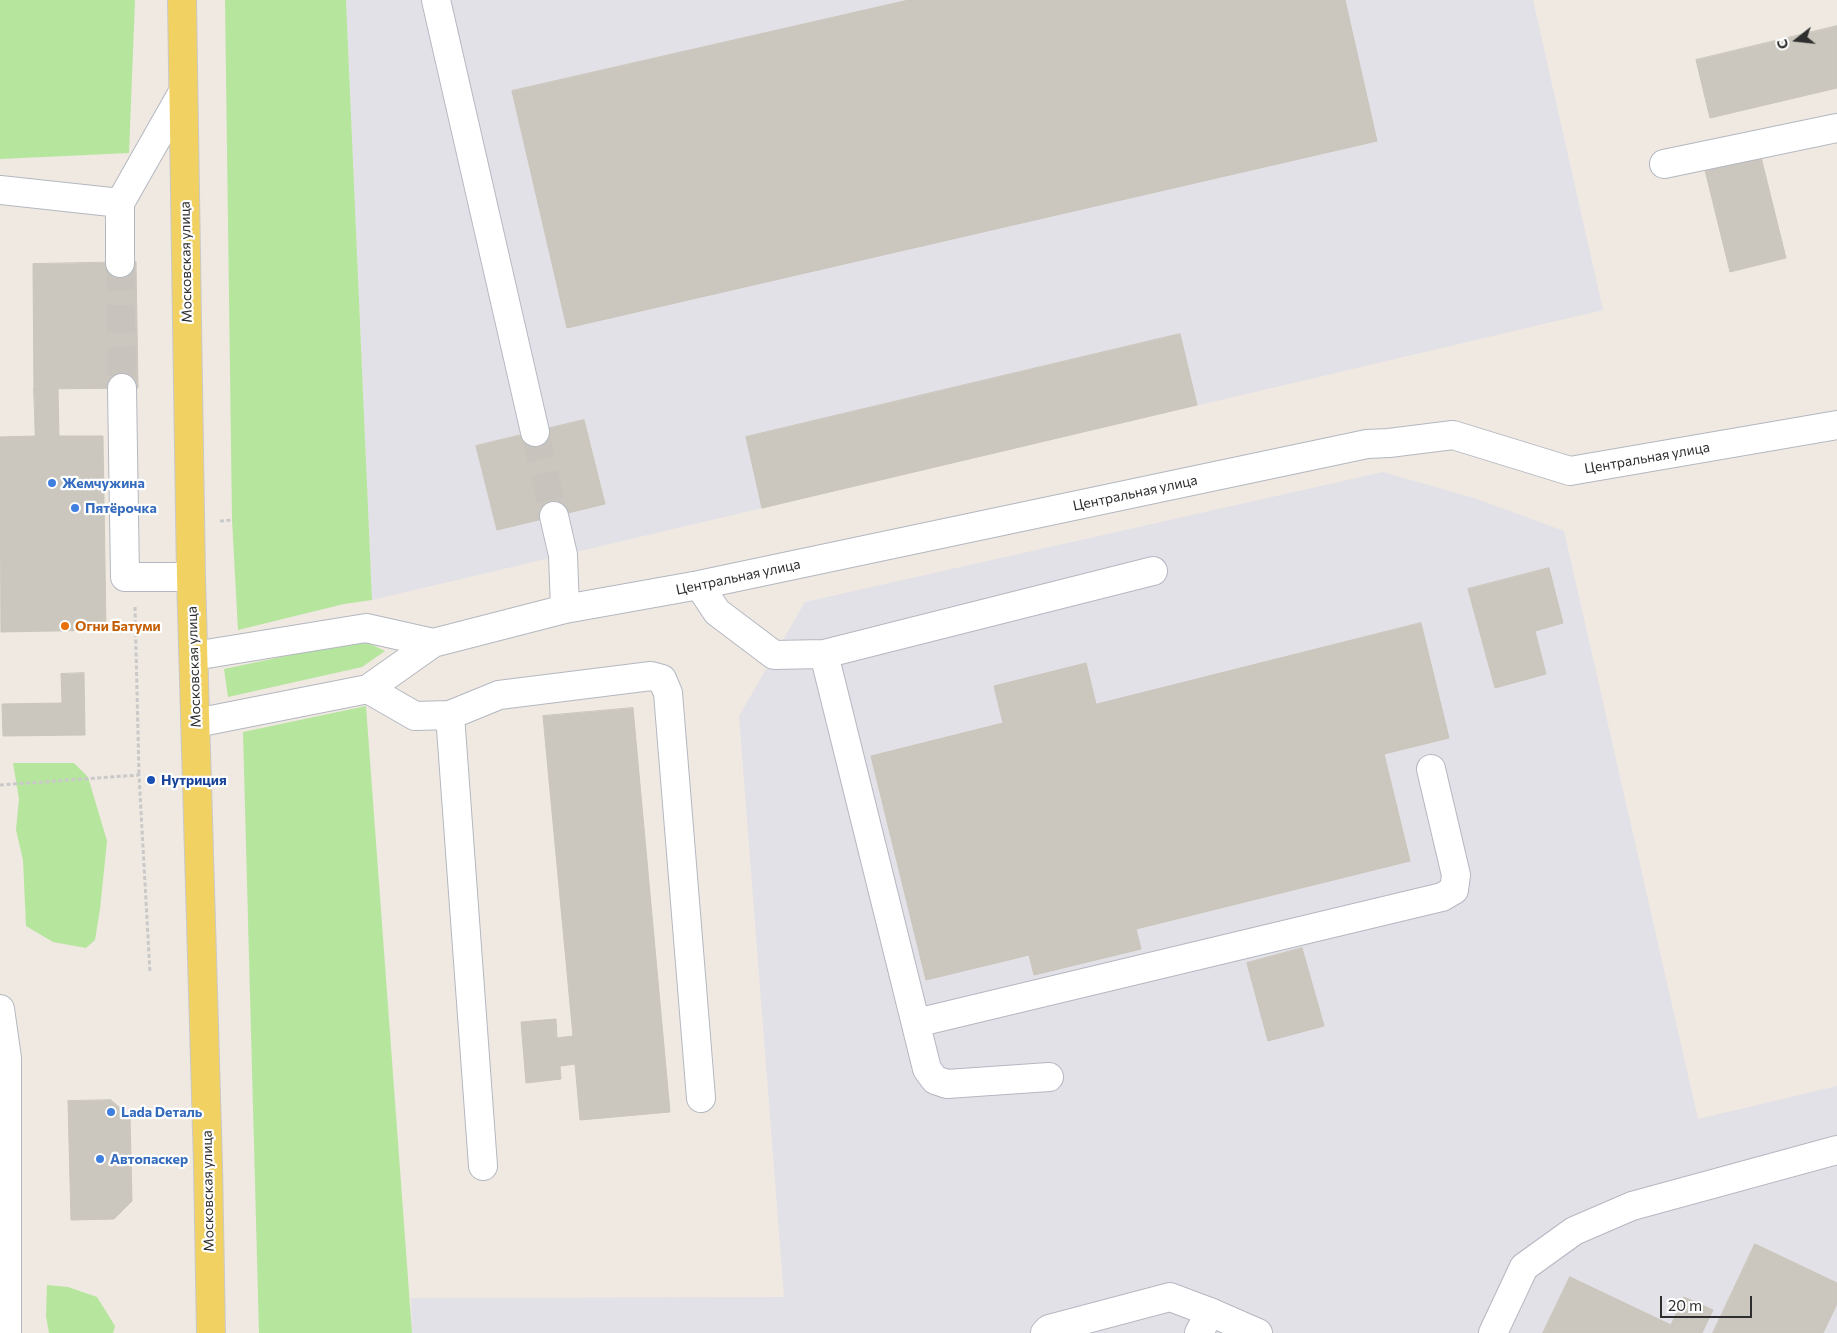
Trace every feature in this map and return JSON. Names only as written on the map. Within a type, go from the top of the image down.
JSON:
[{"type":"main road","name":"Московская улица","points":[[182,0],[191,576],[211,1333]]},
{"type":"street","points":[[436,0],[535,432]]},
{"type":"street","points":[[120,262],[120,203],[183,92]]},
{"type":"street","points":[[1664,164],[1837,128]]},
{"type":"street","points":[[0,190],[120,203]]},
{"type":"street","points":[[122,388],[125,577],[191,576]]},
{"type":"street","name":"Центральная улица","points":[[433,643],[565,609],[699,586],[1367,444],[1452,435],[1570,471],[1837,425]]},
{"type":"street","points":[[554,516],[563,554],[565,609]]},
{"type":"street","points":[[699,586],[717,612],[774,655],[824,654],[1153,571]]},
{"type":"street","points":[[194,656],[366,628],[433,643]]},
{"type":"street","points":[[196,723],[368,689],[433,643]]},
{"type":"street","points":[[824,654],[927,1069],[935,1080],[947,1084],[1049,1077]]},
{"type":"street","points":[[368,689],[415,716],[450,715],[499,695],[651,676],[662,679],[668,693],[701,1098]]},
{"type":"street","points":[[450,715],[484,1166]]},
{"type":"street","points":[[916,1023],[1442,897],[1454,890],[1456,875],[1431,768]]},
{"type":"street","points":[[0,1009],[7,1058],[7,1333]]},
{"type":"street","points":[[1493,1333],[1524,1267],[1574,1231],[1632,1206],[1837,1150]]},
{"type":"street","points":[[1045,1333],[1049,1329],[1170,1297],[1205,1322],[1258,1333]]},
{"type":"path","points":[[134,577],[140,774],[150,973]]},
{"type":"path","points":[[0,785],[140,774]]},
{"type":"shaded area","points":[[346,0],[1533,0],[1603,310],[372,600]]},
{"type":"shaded area","points":[[1383,472],[1474,498],[1564,531],[1698,1119],[1837,1086],[1837,1333],[412,1333],[411,1298],[784,1297],[739,716],[805,602]]},
{"type":"green space","points":[[0,0],[135,0],[129,153],[0,159]]},
{"type":"green space","points":[[225,0],[346,0],[372,600],[344,604],[238,630],[232,520]]},
{"type":"green space","points":[[362,640],[385,651],[362,667],[228,697],[224,669]]},
{"type":"green space","points":[[366,706],[412,1333],[259,1333],[243,732]]},
{"type":"green space","points":[[13,763],[74,763],[88,777],[107,841],[95,940],[86,948],[53,942],[26,926],[23,860],[16,830],[19,799]]},
{"type":"green space","points":[[47,1285],[68,1287],[97,1297],[115,1326],[113,1333],[49,1333],[46,1316]]},
{"type":"building","points":[[909,0],[1345,0],[1377,141],[567,328],[512,91]]},
{"type":"building","points":[[1837,26],[1837,88],[1710,118],[1696,60]]},
{"type":"building","points":[[1760,153],[1786,258],[1730,272],[1704,166]]},
{"type":"building","points":[[136,262],[138,388],[34,389],[33,264]]},
{"type":"building","points":[[1180,334],[1197,405],[762,508],[746,437]]},
{"type":"building","name":"Жемчужина","points":[[34,389],[58,389],[59,436],[103,436],[106,630],[1,632],[0,437],[35,436]]},
{"type":"building","points":[[584,420],[605,504],[497,530],[476,446]]},
{"type":"building","points":[[1549,568],[1563,623],[1535,631],[1546,674],[1495,688],[1468,589]]},
{"type":"building","points":[[1421,623],[1449,738],[1384,754],[1410,861],[1136,929],[1141,949],[1034,975],[1029,955],[926,980],[871,756],[1003,723],[994,686],[1086,663],[1096,704]]},
{"type":"building","points":[[84,673],[85,735],[3,736],[2,704],[62,703],[61,674]]},
{"type":"building","points":[[633,708],[670,1112],[580,1120],[575,1064],[560,1066],[561,1079],[526,1083],[521,1022],[556,1019],[557,1038],[573,1036],[543,716]]},
{"type":"building","points":[[1302,948],[1324,1026],[1268,1041],[1247,963]]},
{"type":"building","name":"Автопаскер","points":[[111,1100],[130,1117],[132,1201],[114,1219],[71,1220],[68,1101]]},
{"type":"building","points":[[1755,1244],[1837,1283],[1837,1304],[1823,1333],[1713,1333]]},
{"type":"building","points":[[1570,1277],[1671,1325],[1684,1297],[1713,1310],[1702,1333],[1543,1333]]},
{"type":"tunnel","points":[[120,263],[122,388]]},
{"type":"tunnel","points":[[535,432],[554,516]]},
{"type":"place","name":"Жемчужина","points":[[52,483]]},
{"type":"place","name":"Пятёрочка","points":[[75,508]]},
{"type":"place","name":"Огни Батуми","points":[[65,626]]},
{"type":"place","name":"Нутриция","points":[[151,780]]},
{"type":"place","name":"Lada Dеталь","points":[[111,1112]]},
{"type":"place","name":"Автопаскер","points":[[100,1159]]}]
